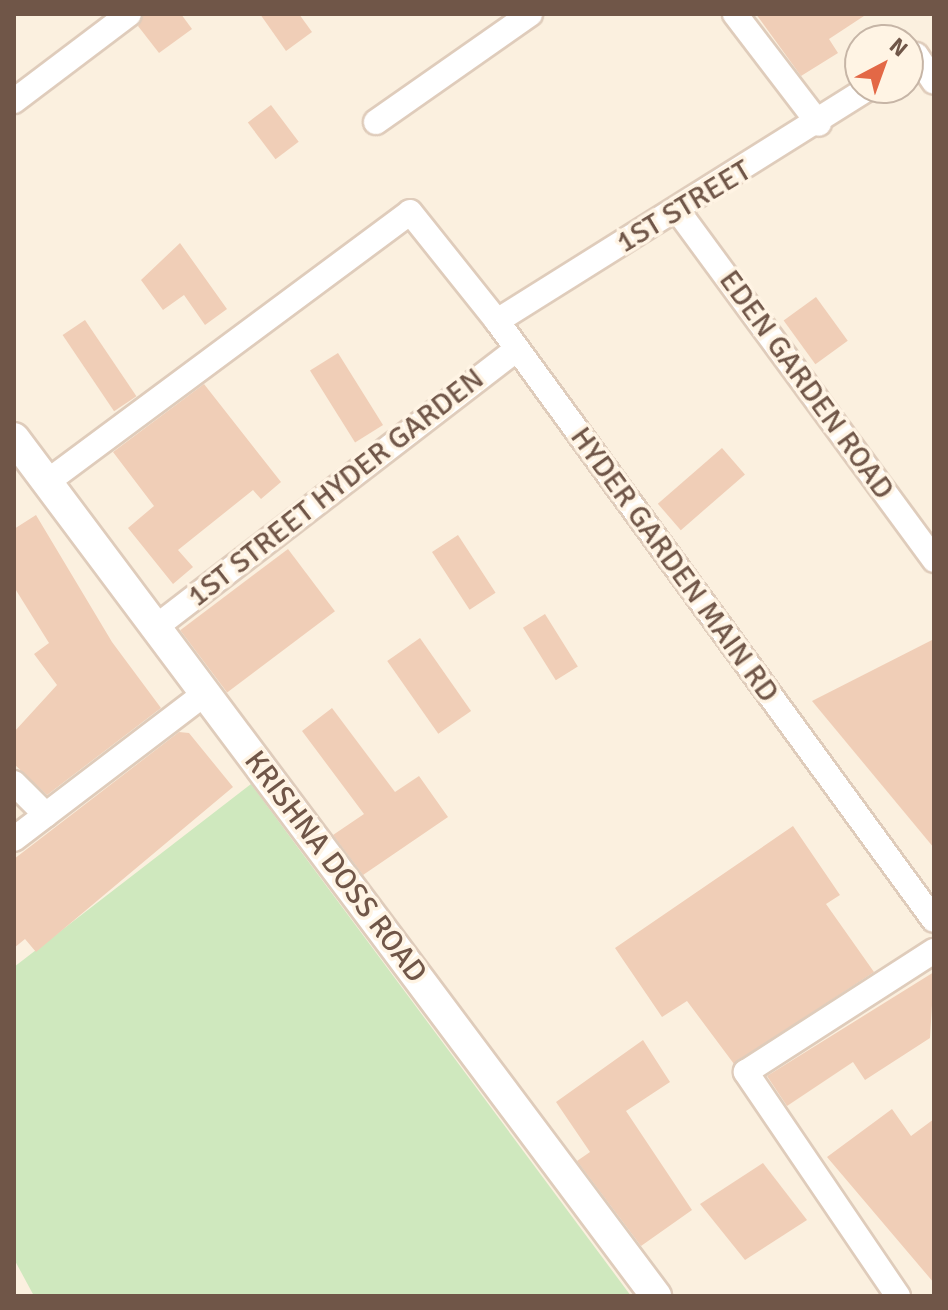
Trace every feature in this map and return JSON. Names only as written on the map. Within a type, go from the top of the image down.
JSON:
[{"type":"street","points":[[14,101],[129,14]]},
{"type":"street","points":[[376,122],[530,14]]},
{"type":"street","points":[[735,14],[819,124]]},
{"type":"street","points":[[924,62],[934,82]]},
{"type":"street","name":"1ST STREET","points":[[497,321],[847,104]]},
{"type":"street","name":"EDEN GARDEN ROAD","points":[[678,211],[934,560]]},
{"type":"street","name":"HYDER GARDEN MAIN RD","points":[[47,482],[410,212],[497,321],[934,920]]},
{"type":"street","name":"1ST STREET HYDER GARDEN","points":[[156,627],[516,350]]},
{"type":"street","name":"KRISHNA DOSS ROAD","points":[[14,438],[656,1296]]},
{"type":"street","points":[[14,839],[204,694]]},
{"type":"street","points":[[14,783],[46,815]]},
{"type":"street","points":[[898,1296],[746,1072],[934,951]]},
{"type":"green space","points":[[251,784],[631,1296],[34,1296],[14,1259],[14,967]]},
{"type":"building","points":[[144,14],[181,14],[192,29],[159,53],[138,26]]},
{"type":"building","points":[[260,14],[299,14],[312,32],[286,51]]},
{"type":"building","points":[[756,14],[867,14],[852,24],[844,24],[844,29],[829,39],[838,53],[801,76]]},
{"type":"building","points":[[271,105],[299,142],[276,159],[248,122]]},
{"type":"building","points":[[180,243],[227,309],[205,325],[184,295],[163,310],[141,280]]},
{"type":"building","points":[[816,297],[848,341],[815,364],[784,321]]},
{"type":"building","points":[[85,320],[136,396],[114,411],[63,335]]},
{"type":"building","points":[[338,353],[383,425],[355,443],[310,370]]},
{"type":"building","points":[[204,384],[281,482],[261,499],[253,490],[178,550],[193,567],[173,584],[128,528],[154,506],[113,452]]},
{"type":"building","points":[[722,448],[745,474],[681,530],[658,504]]},
{"type":"building","points":[[36,515],[112,642],[161,708],[47,795],[14,764],[14,732],[57,685],[34,654],[49,643],[14,587],[14,529]]},
{"type":"building","points":[[458,535],[496,593],[470,610],[432,552]]},
{"type":"building","points":[[288,549],[335,611],[227,693],[180,630]]},
{"type":"building","points":[[545,614],[578,667],[556,680],[523,628]]},
{"type":"building","points":[[420,638],[471,711],[438,734],[387,661]]},
{"type":"building","points":[[934,639],[934,848],[812,701]]},
{"type":"building","points":[[332,708],[395,792],[419,776],[448,817],[363,875],[333,835],[364,814],[302,731]]},
{"type":"building","points":[[179,732],[189,733],[233,787],[36,952],[25,939],[14,948],[14,859]]},
{"type":"building","points":[[793,826],[840,895],[826,904],[874,972],[734,1064],[687,1001],[662,1017],[615,948]]},
{"type":"building","points":[[934,972],[930,1038],[865,1080],[853,1062],[787,1106],[767,1076]]},
{"type":"building","points":[[643,1040],[670,1082],[626,1111],[692,1210],[641,1246],[577,1161],[590,1152],[556,1102]]},
{"type":"building","points":[[892,1109],[911,1136],[934,1119],[934,1283],[827,1157]]},
{"type":"building","points":[[763,1163],[807,1220],[745,1260],[700,1204]]}]
